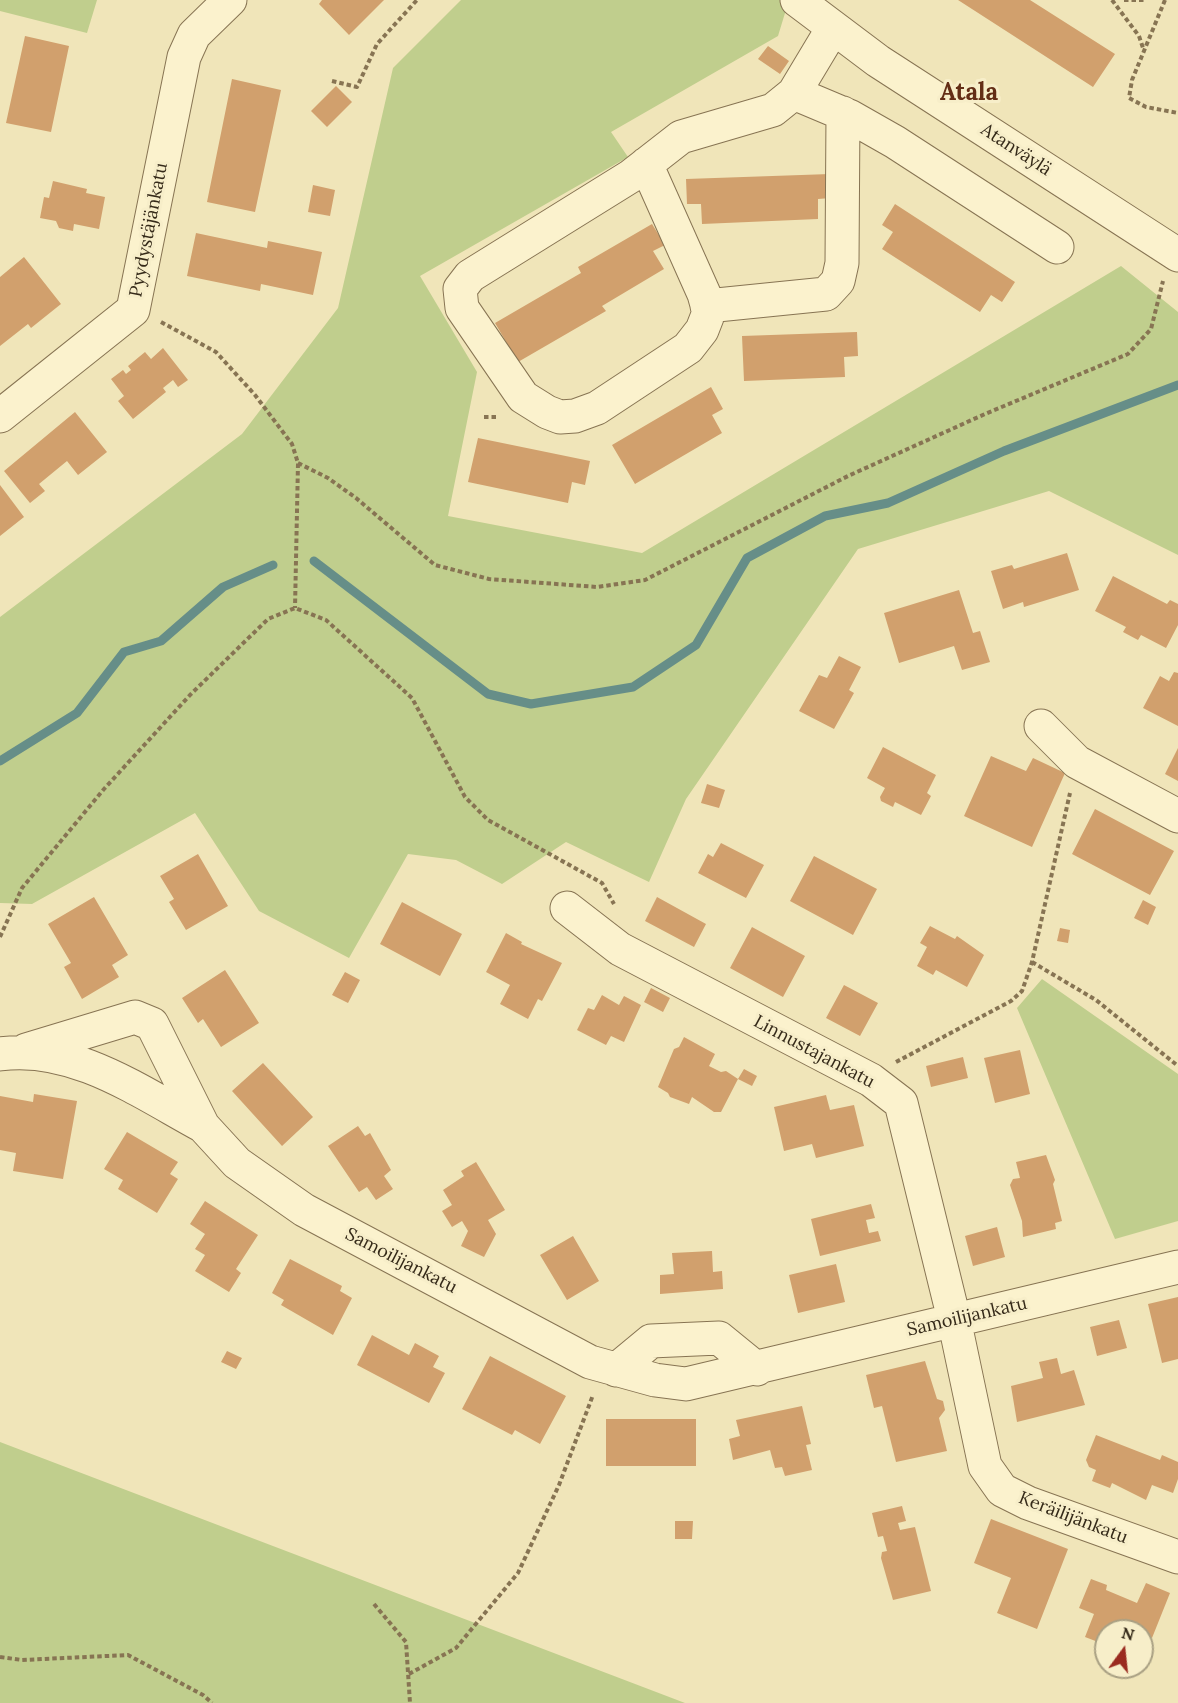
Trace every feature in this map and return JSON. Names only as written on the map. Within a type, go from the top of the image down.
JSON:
[{"type":"street","name":"Pyydystäjänkatu","points":[[0,416],[133,310],[184,57],[194,35],[230,0]]},
{"type":"street","name":"Atanväylä","points":[[797,0],[878,61],[1171,265]]},
{"type":"street","points":[[646,164],[709,312],[702,330],[688,348],[597,408],[575,416],[560,417],[540,409],[523,397],[462,308],[460,290],[470,276],[646,164],[681,137],[773,110],[794,93],[833,28]]},
{"type":"street","points":[[794,93],[843,113],[896,142],[1058,247]]},
{"type":"street","points":[[707,306],[826,294],[838,281],[842,263],[843,113]]},
{"type":"street","points":[[1041,726],[1077,762],[1178,816]]},
{"type":"street","name":"Linnustajankatu","points":[[567,908],[620,949],[871,1080],[901,1102],[954,1319]]},
{"type":"street","name":"Samoilijankatu","points":[[13,1052],[135,1017],[152,1024],[203,1126],[237,1163],[303,1210],[610,1369],[655,1380],[686,1384],[1178,1267]]},
{"type":"street","name":"Samoilijankatu","points":[[13,1052],[91,1066],[203,1126]]},
{"type":"street","name":"Keräilijänkatu","points":[[954,1319],[985,1466],[1002,1490],[1028,1503],[1178,1557]]},
{"type":"street","points":[[610,1369],[651,1341],[719,1338],[757,1368]]},
{"type":"path","points":[[332,81],[357,87],[377,44],[417,0]]},
{"type":"path","points":[[1112,0],[1139,36],[1144,52]]},
{"type":"path","points":[[1124,0],[1146,0]]},
{"type":"path","points":[[1165,0],[1132,80],[1129,98],[1146,107],[1178,113]]},
{"type":"path","points":[[298,463],[328,478],[356,498],[435,565],[489,579],[597,587],[645,580],[848,476],[985,414],[1128,354],[1151,328],[1171,265]]},
{"type":"path","points":[[133,310],[168,325],[216,352],[255,394],[292,444],[298,463],[296,608]]},
{"type":"path","points":[[0,937],[22,888],[104,789],[190,695],[268,619],[296,608],[326,620],[412,698],[465,797],[488,820],[577,869]]},
{"type":"path","points":[[871,1080],[886,1068],[1011,1001],[1022,991],[1032,962],[1077,762]]},
{"type":"path","points":[[1032,962],[1096,1000],[1178,1066]]},
{"type":"path","points":[[409,1674],[456,1648],[518,1573],[560,1485],[610,1369]]},
{"type":"path","points":[[374,1604],[406,1642],[410,1703]]},
{"type":"path","points":[[0,1657],[22,1660],[128,1655],[203,1695],[212,1703]]},
{"type":"green space","points":[[0,0],[97,0],[87,33],[0,11]]},
{"type":"green space","points":[[461,0],[789,0],[778,36],[611,132],[628,157],[420,276],[477,372],[448,516],[642,553],[1121,266],[1178,312],[1178,555],[1049,491],[858,549],[686,799],[649,882],[566,842],[502,884],[456,860],[408,854],[349,958],[259,911],[195,813],[32,904],[0,903],[0,617],[242,434],[338,308],[393,68]]},
{"type":"green space","points":[[1042,979],[1178,1074],[1178,1221],[1115,1239],[1017,1008]]},
{"type":"green space","points":[[0,1442],[685,1703],[0,1703]]},
{"type":"building","points":[[322,0],[384,0],[349,35],[319,4]]},
{"type":"building","points":[[958,0],[1030,0],[1115,54],[1093,87]]},
{"type":"building","points":[[25,36],[69,46],[51,132],[6,123]]},
{"type":"building","points":[[768,46],[789,61],[780,74],[758,59]]},
{"type":"building","points":[[232,79],[281,90],[255,212],[207,202]]},
{"type":"building","points":[[336,86],[352,102],[327,127],[311,111]]},
{"type":"building","points":[[830,174],[831,198],[818,199],[818,219],[702,224],[701,204],[687,204],[686,179]]},
{"type":"building","points":[[53,181],[87,189],[86,193],[105,197],[99,229],[74,224],[73,231],[59,228],[56,221],[40,218],[44,197],[49,198]]},
{"type":"building","points":[[313,185],[335,190],[330,216],[308,212]]},
{"type":"building","points":[[895,204],[1015,282],[1002,302],[991,295],[980,312],[882,249],[893,232],[882,225]]},
{"type":"building","points":[[652,224],[665,245],[653,251],[664,269],[602,306],[606,311],[518,362],[495,323],[581,273],[578,267]]},
{"type":"building","points":[[196,233],[267,248],[268,241],[322,252],[313,295],[261,284],[260,291],[187,276]]},
{"type":"building","points":[[24,257],[61,304],[31,328],[28,324],[0,346],[0,277]]},
{"type":"building","points":[[857,332],[858,356],[844,357],[845,377],[744,381],[742,336]]},
{"type":"building","points":[[163,348],[188,380],[178,387],[173,380],[163,388],[166,392],[133,419],[118,401],[124,396],[111,379],[123,370],[126,374],[131,370],[128,366],[145,352],[151,359]]},
{"type":"building","points":[[711,387],[723,409],[712,415],[722,433],[635,484],[612,445]]},
{"type":"building","points":[[75,412],[107,452],[78,475],[67,461],[39,484],[45,491],[30,503],[4,471]]},
{"type":"building","points":[[478,438],[590,461],[585,485],[572,482],[568,503],[468,482]]},
{"type":"building","points":[[0,485],[24,517],[0,536]]},
{"type":"building","points":[[1067,553],[1079,590],[1024,607],[1023,602],[1003,609],[991,571],[1012,565],[1014,569]]},
{"type":"building","points":[[1113,576],[1167,604],[1170,600],[1178,604],[1178,625],[1166,648],[1141,635],[1138,640],[1123,632],[1126,627],[1095,611]]},
{"type":"building","points":[[959,590],[973,633],[980,631],[990,662],[962,670],[954,646],[899,663],[884,613]]},
{"type":"building","points":[[839,656],[861,667],[849,690],[854,693],[834,729],[799,711],[819,675],[827,678]]},
{"type":"building","points":[[1174,672],[1178,673],[1178,726],[1143,708],[1160,676],[1169,681]]},
{"type":"building","points":[[883,747],[936,775],[927,793],[931,796],[921,815],[895,802],[893,807],[881,801],[880,797],[885,788],[867,778]]},
{"type":"building","points":[[1178,748],[1178,781],[1165,774]]},
{"type":"building","points":[[991,756],[1026,771],[1033,758],[1065,773],[1032,847],[964,816]]},
{"type":"building","points":[[707,784],[725,790],[719,808],[701,803]]},
{"type":"building","points":[[1095,809],[1174,851],[1150,895],[1072,854]]},
{"type":"building","points":[[721,843],[764,865],[746,898],[698,873],[708,854],[713,857]]},
{"type":"building","points":[[198,854],[228,906],[186,930],[169,902],[174,899],[160,876]]},
{"type":"building","points":[[814,856],[877,889],[853,935],[790,901]]},
{"type":"building","points":[[94,897],[128,955],[112,965],[119,977],[82,999],[64,967],[71,963],[48,924]]},
{"type":"building","points":[[657,897],[706,924],[694,947],[645,921]]},
{"type":"building","points":[[1143,900],[1156,907],[1148,925],[1134,918]]},
{"type":"building","points":[[402,902],[462,934],[440,976],[380,944]]},
{"type":"building","points":[[930,926],[955,939],[957,936],[984,955],[967,987],[936,970],[933,975],[917,966],[927,947],[920,943]]},
{"type":"building","points":[[752,927],[805,956],[783,997],[730,968]]},
{"type":"building","points":[[1060,928],[1070,930],[1068,943],[1057,941]]},
{"type":"building","points":[[506,933],[522,942],[521,944],[562,963],[542,1001],[538,999],[528,1019],[500,1004],[510,985],[486,972]]},
{"type":"building","points":[[225,970],[259,1023],[221,1047],[203,1019],[198,1023],[182,998]]},
{"type":"building","points":[[345,972],[360,980],[348,1003],[332,995]]},
{"type":"building","points":[[844,985],[878,1003],[860,1036],[826,1018]]},
{"type":"building","points":[[651,988],[670,998],[663,1012],[644,1002]]},
{"type":"building","points":[[602,995],[619,1005],[624,996],[641,1005],[624,1042],[611,1036],[606,1045],[577,1030],[588,1008],[594,1010]]},
{"type":"building","points":[[684,1037],[715,1054],[709,1066],[721,1072],[726,1071],[738,1079],[721,1112],[714,1112],[692,1097],[689,1104],[670,1097],[658,1087],[674,1049],[679,1047]]},
{"type":"building","points":[[1020,1050],[1030,1094],[995,1103],[984,1058]]},
{"type":"building","points":[[963,1057],[968,1078],[931,1087],[926,1066]]},
{"type":"building","points":[[263,1063],[313,1117],[282,1146],[232,1091]]},
{"type":"building","points":[[744,1069],[757,1076],[752,1086],[738,1079]]},
{"type":"building","points":[[34,1094],[77,1101],[63,1179],[13,1171],[16,1153],[0,1150],[0,1096],[33,1102]]},
{"type":"building","points":[[826,1095],[830,1110],[854,1105],[864,1146],[816,1158],[812,1144],[784,1151],[774,1107]]},
{"type":"building","points":[[358,1126],[365,1136],[370,1133],[391,1170],[384,1176],[393,1189],[376,1200],[367,1187],[359,1192],[328,1146]]},
{"type":"building","points":[[127,1132],[178,1162],[170,1174],[178,1179],[157,1213],[118,1189],[123,1180],[104,1169]]},
{"type":"building","points":[[1046,1155],[1055,1180],[1053,1184],[1062,1221],[1055,1223],[1056,1229],[1023,1237],[1022,1221],[1010,1185],[1013,1179],[1020,1178],[1016,1162]]},
{"type":"building","points":[[476,1162],[505,1210],[488,1220],[496,1234],[484,1257],[461,1246],[468,1231],[462,1221],[452,1227],[442,1211],[452,1205],[443,1190],[464,1176],[461,1171]]},
{"type":"building","points":[[205,1201],[258,1235],[236,1269],[241,1273],[229,1292],[195,1271],[205,1255],[195,1249],[205,1234],[190,1224]]},
{"type":"building","points":[[871,1204],[875,1218],[866,1220],[869,1233],[878,1231],[881,1241],[820,1256],[811,1219]]},
{"type":"building","points":[[997,1227],[1005,1257],[973,1266],[965,1236]]},
{"type":"building","points":[[573,1236],[599,1281],[567,1300],[540,1255]]},
{"type":"building","points":[[712,1251],[713,1272],[722,1271],[723,1289],[660,1294],[660,1275],[674,1274],[672,1253]]},
{"type":"building","points":[[290,1259],[342,1286],[340,1291],[352,1298],[333,1335],[281,1305],[284,1300],[272,1293]]},
{"type":"building","points":[[836,1264],[845,1302],[798,1313],[789,1275]]},
{"type":"building","points":[[1178,1297],[1178,1359],[1162,1363],[1148,1304]]},
{"type":"building","points":[[1119,1320],[1127,1348],[1097,1356],[1090,1327]]},
{"type":"building","points":[[372,1335],[409,1355],[415,1343],[439,1356],[433,1367],[445,1373],[429,1403],[357,1365]]},
{"type":"building","points":[[227,1351],[242,1358],[236,1369],[221,1362]]},
{"type":"building","points":[[490,1356],[566,1396],[540,1444],[515,1430],[512,1435],[462,1409]]},
{"type":"building","points":[[1057,1358],[1061,1374],[1074,1370],[1085,1405],[1017,1422],[1011,1386],[1043,1378],[1039,1362]]},
{"type":"building","points":[[925,1361],[937,1399],[943,1401],[945,1410],[939,1418],[947,1451],[896,1462],[882,1406],[874,1408],[866,1375]]},
{"type":"building","points":[[802,1406],[811,1444],[806,1445],[812,1470],[785,1476],[782,1467],[775,1468],[770,1450],[733,1460],[729,1439],[740,1436],[736,1420]]},
{"type":"building","points":[[606,1419],[696,1419],[696,1466],[606,1466]]},
{"type":"building","points":[[1096,1435],[1160,1460],[1162,1455],[1178,1462],[1178,1479],[1173,1493],[1152,1485],[1146,1500],[1112,1483],[1110,1488],[1092,1481],[1096,1470],[1089,1467],[1086,1460]]},
{"type":"building","points":[[902,1506],[906,1521],[898,1523],[900,1530],[915,1527],[931,1591],[893,1600],[881,1558],[882,1552],[887,1551],[883,1536],[878,1537],[872,1513]]},
{"type":"building","points":[[991,1519],[1068,1549],[1037,1629],[997,1613],[1011,1578],[974,1563]]},
{"type":"building","points":[[675,1521],[693,1521],[692,1539],[675,1539]]},
{"type":"building","points":[[1091,1579],[1107,1585],[1106,1590],[1137,1603],[1146,1583],[1170,1593],[1154,1633],[1154,1619],[1094,1619],[1094,1640],[1085,1637],[1094,1614],[1079,1608]]},
{"type":"waterway","points":[[314,561],[488,694],[531,704],[633,687],[696,645],[747,558],[825,516],[888,503],[1004,451],[1178,385]]},
{"type":"waterway","points":[[0,761],[77,713],[124,652],[161,641],[223,587],[273,565]]},
{"type":"district","name":"Atala","points":[[969,93]]}]
